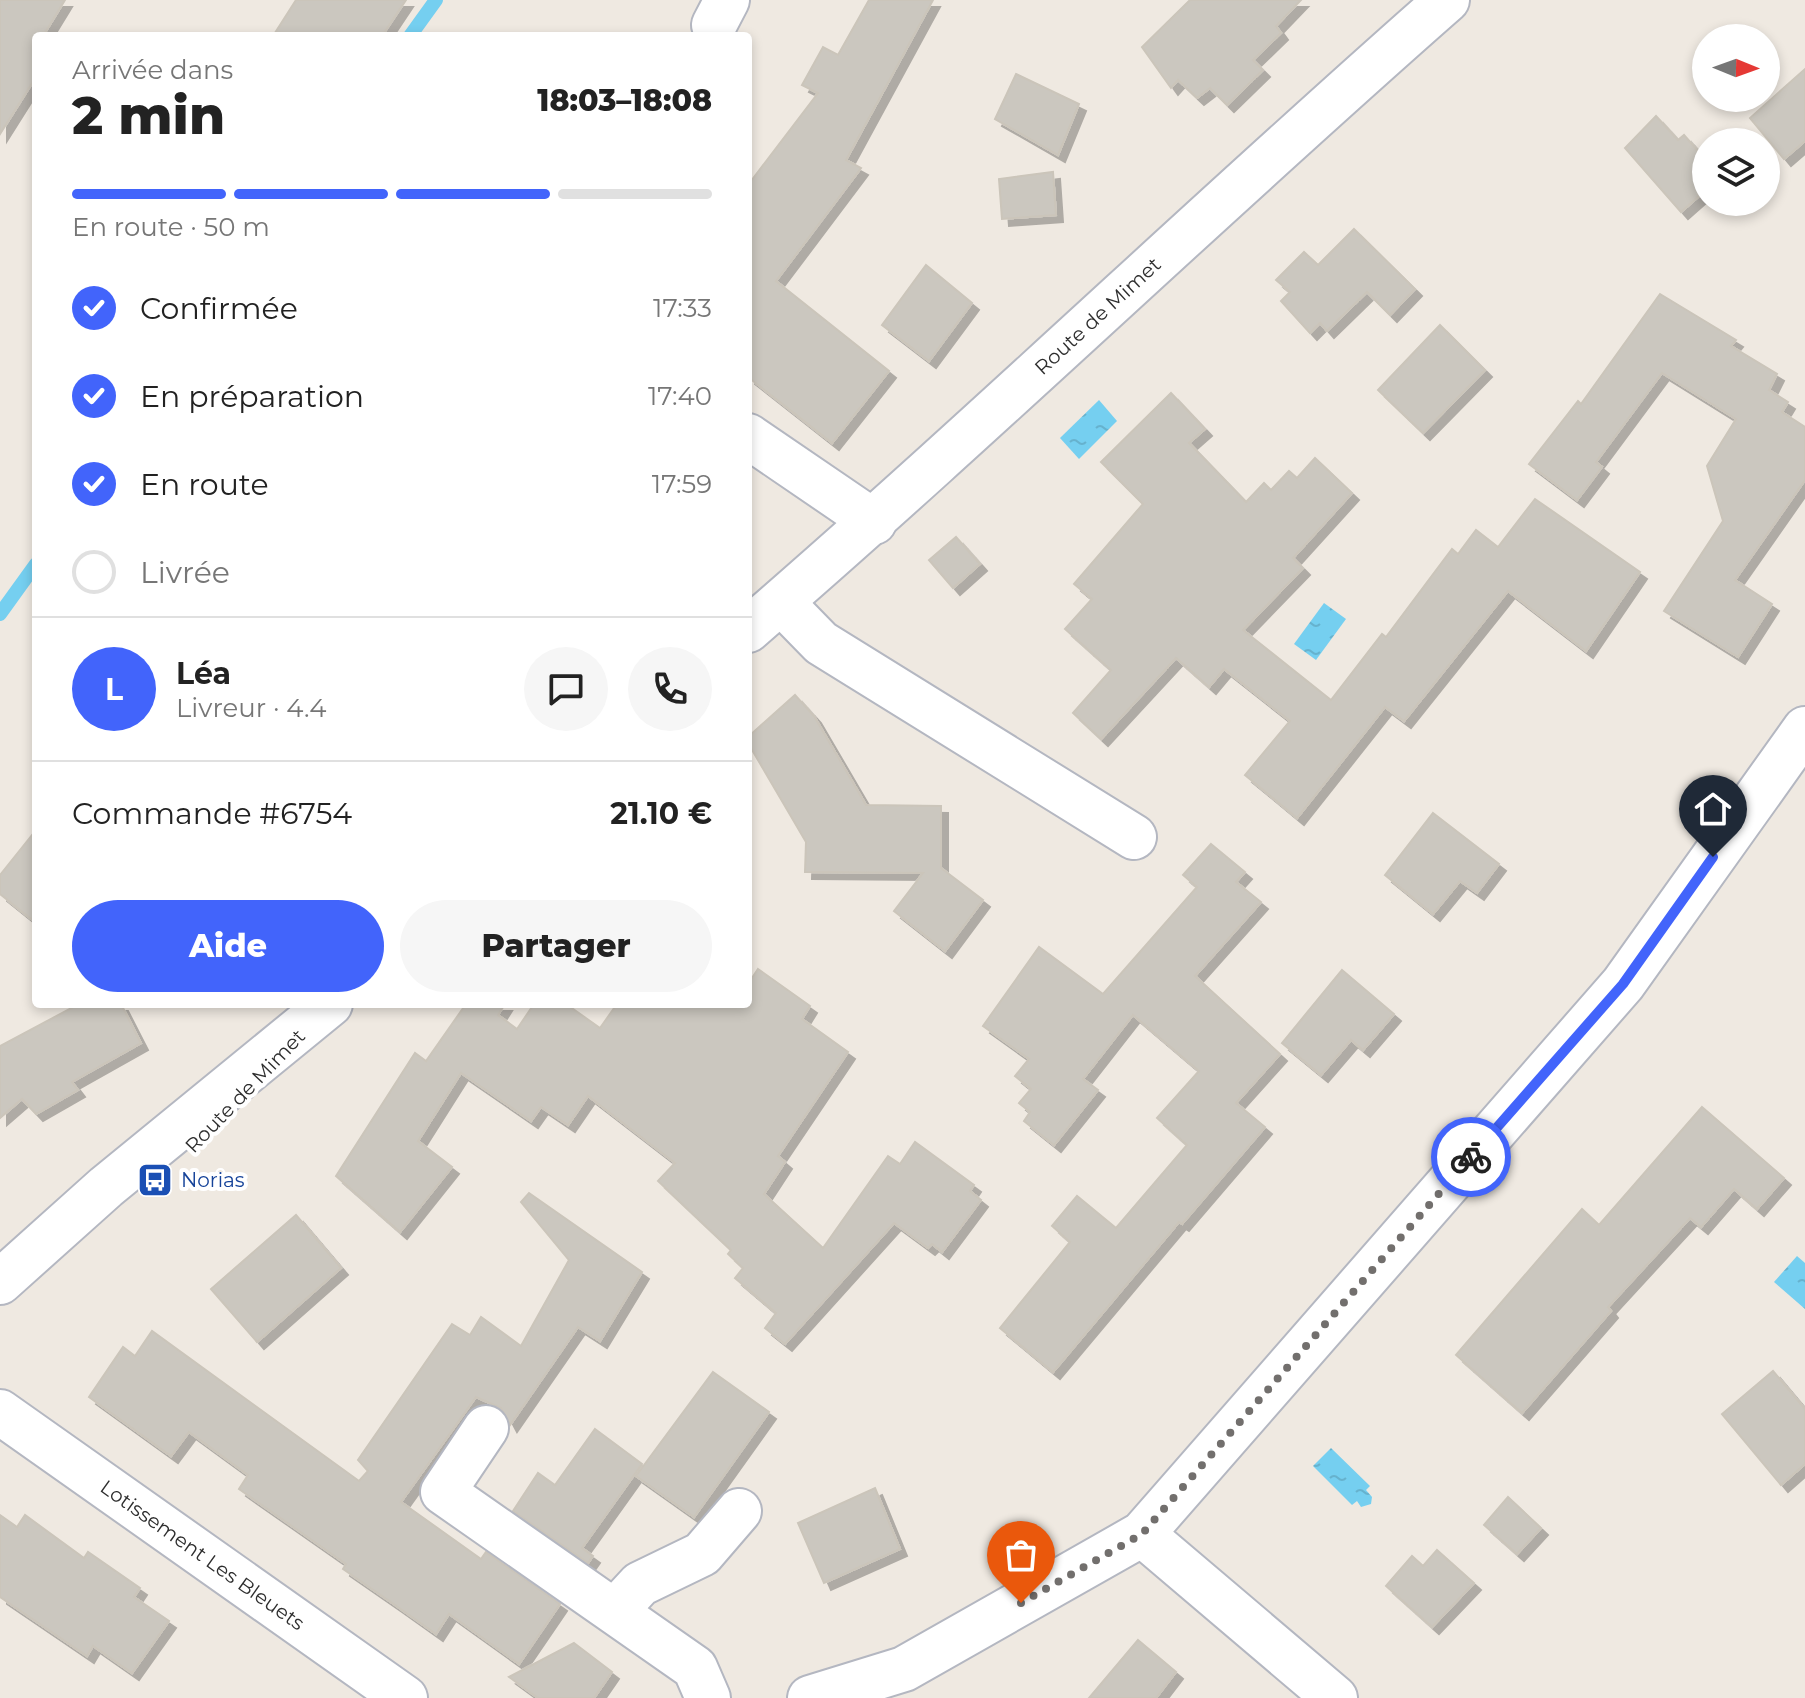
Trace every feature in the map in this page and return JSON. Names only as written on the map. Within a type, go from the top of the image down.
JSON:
[{"type":"street","name":"Route de Mimet","points":[[752,627],[874,522],[1291,137],[1447,0]]},
{"type":"street","points":[[752,439],[874,522]]},
{"type":"street","points":[[781,602],[821,643],[1134,837]]},
{"type":"street","points":[[810,1698],[904,1669],[1142,1534],[1623,984],[1805,729]]},
{"type":"street","name":"Route de Mimet","points":[[0,1282],[106,1187],[320,1014]]},
{"type":"street","name":"Route de Mimet","points":[[0,1316],[200,1141],[320,1014]]},
{"type":"street","name":"Lotissement Les Bleuets","points":[[0,1412],[405,1698]]},
{"type":"street","points":[[486,1428],[443,1492],[695,1668],[708,1698]]},
{"type":"street","points":[[615,1611],[640,1584],[702,1554],[739,1511]]},
{"type":"street","points":[[1142,1534],[1335,1698]]},
{"type":"water","points":[[1099,400],[1117,421],[1079,459],[1060,438]]},
{"type":"water","points":[[1324,603],[1346,619],[1316,660],[1294,644]]},
{"type":"water","points":[[1797,1256],[1805,1263],[1805,1309],[1774,1282]]},
{"type":"water","points":[[1331,1448],[1370,1486],[1366,1490],[1372,1497],[1371,1504],[1361,1507],[1357,1501],[1352,1505],[1313,1466]]},
{"type":"building","points":[[0,0],[65,0],[45,32],[32,32],[32,83],[0,134]]},
{"type":"building","points":[[296,0],[406,0],[385,32],[276,32]]},
{"type":"building","points":[[869,0],[933,0],[846,160],[861,168],[776,281],[889,371],[832,443],[752,380],[752,180],[818,93],[802,85],[823,47],[838,55]]},
{"type":"building","points":[[1190,0],[1301,0],[1276,26],[1281,33],[1253,60],[1263,70],[1227,105],[1210,88],[1197,98],[1178,80],[1171,88],[1142,47]]},
{"type":"building","points":[[1805,69],[1805,141],[1784,159],[1780,154],[1780,128],[1758,128],[1750,118],[1757,112],[1780,112],[1780,91]]},
{"type":"building","points":[[1016,74],[1079,104],[1058,155],[995,119]]},
{"type":"building","points":[[1656,116],[1678,140],[1684,135],[1692,144],[1692,202],[1681,212],[1625,148]]},
{"type":"building","points":[[1053,172],[1056,215],[1002,219],[999,179]]},
{"type":"building","points":[[1354,229],[1415,289],[1390,315],[1367,292],[1327,331],[1320,323],[1310,333],[1281,301],[1290,292],[1276,280],[1304,252],[1318,265]]},
{"type":"building","points":[[926,265],[972,303],[929,361],[882,325]]},
{"type":"building","points":[[1660,294],[1736,340],[1731,346],[1777,374],[1769,390],[1788,402],[1782,412],[1805,427],[1805,480],[1735,580],[1772,604],[1738,657],[1664,611],[1723,521],[1707,466],[1736,419],[1662,373],[1596,462],[1602,467],[1577,500],[1529,464],[1578,401],[1581,404]]},
{"type":"building","points":[[1440,325],[1485,370],[1423,433],[1378,390]]},
{"type":"building","points":[[1171,393],[1205,429],[1189,443],[1246,502],[1264,483],[1271,490],[1289,471],[1297,478],[1315,458],[1352,493],[1293,558],[1303,568],[1243,630],[1331,700],[1382,634],[1386,637],[1452,549],[1458,554],[1476,530],[1498,547],[1535,499],[1640,572],[1586,651],[1508,591],[1404,721],[1385,707],[1297,818],[1245,775],[1290,721],[1224,669],[1209,687],[1176,658],[1101,739],[1073,713],[1111,670],[1065,629],[1092,599],[1074,584],[1143,504],[1101,462]]},
{"type":"building","points":[[956,537],[980,564],[953,588],[929,560]]},
{"type":"building","points":[[795,695],[814,716],[866,805],[941,806],[941,868],[983,900],[945,951],[894,911],[923,873],[805,872],[806,842],[752,750],[752,733]]},
{"type":"building","points":[[1433,813],[1499,864],[1477,893],[1460,881],[1433,914],[1385,875]]},
{"type":"building","points":[[32,835],[32,920],[0,894],[0,875]]},
{"type":"building","points":[[1211,844],[1245,872],[1236,882],[1261,902],[1195,976],[1280,1054],[1236,1103],[1265,1127],[1182,1224],[1179,1222],[1053,1372],[1000,1328],[1070,1242],[1052,1226],[1077,1196],[1116,1228],[1187,1145],[1157,1118],[1199,1071],[1133,1015],[1083,1079],[1098,1090],[1054,1145],[1024,1121],[1030,1112],[1019,1103],[1031,1089],[1015,1076],[1029,1059],[983,1026],[1039,947],[1103,994],[1197,887],[1183,875]]},
{"type":"building","points":[[758,969],[810,1006],[802,1019],[848,1052],[778,1156],[785,1162],[764,1194],[823,1248],[888,1156],[900,1164],[915,1142],[974,1185],[970,1191],[981,1200],[942,1252],[932,1244],[928,1248],[894,1223],[785,1344],[765,1328],[776,1313],[735,1278],[743,1268],[728,1254],[731,1250],[658,1181],[675,1163],[588,1096],[568,1125],[541,1107],[531,1121],[461,1073],[418,1141],[452,1167],[400,1232],[336,1176],[415,1053],[426,1061],[463,1008],[502,1008],[498,1015],[517,1029],[531,1008],[572,1008],[600,1028],[614,1008],[752,1008],[752,978]]},
{"type":"building","points":[[1342,970],[1394,1014],[1363,1050],[1351,1040],[1321,1075],[1282,1043]]},
{"type":"building","points":[[71,1008],[123,1008],[141,1043],[72,1082],[78,1090],[36,1114],[22,1099],[0,1118],[0,1046]]},
{"type":"building","points":[[1702,1107],[1784,1178],[1757,1209],[1734,1189],[1701,1227],[1690,1218],[1608,1307],[1611,1311],[1522,1413],[1456,1355],[1582,1209],[1599,1225]]},
{"type":"building","points":[[529,1193],[642,1272],[600,1341],[578,1327],[510,1425],[501,1408],[476,1397],[401,1502],[481,1559],[486,1552],[560,1604],[519,1664],[449,1614],[436,1634],[343,1569],[346,1564],[239,1489],[248,1475],[189,1432],[171,1456],[89,1397],[123,1347],[135,1356],[152,1331],[359,1481],[368,1471],[358,1460],[452,1324],[470,1335],[481,1317],[521,1346],[569,1260],[521,1202]]},
{"type":"building","points":[[296,1215],[341,1268],[257,1342],[211,1289]]},
{"type":"building","points":[[1773,1371],[1805,1409],[1805,1464],[1781,1485],[1722,1414]]},
{"type":"building","points":[[713,1372],[769,1412],[694,1517],[636,1476]]},
{"type":"building","points":[[595,1429],[642,1464],[582,1548],[593,1556],[588,1563],[513,1511],[538,1473],[555,1485]]},
{"type":"building","points":[[875,1488],[900,1549],[824,1583],[798,1523]]},
{"type":"building","points":[[1508,1497],[1541,1528],[1517,1554],[1484,1525]]},
{"type":"building","points":[[0,1515],[17,1527],[25,1515],[84,1558],[88,1552],[140,1588],[134,1597],[169,1621],[132,1673],[93,1646],[87,1656],[0,1597]]},
{"type":"building","points":[[1437,1550],[1474,1583],[1432,1627],[1386,1586],[1412,1556],[1423,1566]]},
{"type":"building","points":[[1138,1640],[1176,1672],[1156,1698],[1089,1698]]},
{"type":"building","points":[[574,1643],[612,1672],[594,1698],[538,1698],[509,1677]]},
{"type":"waterway","points":[[413,32],[436,0]]},
{"type":"waterway","points":[[0,614],[32,570]]},
{"type":"way so far","points":[[1021,1603],[1142,1534],[1471,1157]]},
{"type":"place","name":"Norias","points":[[155,1180]]},
{"type":"route","points":[[1471,1157],[1623,984],[1713,857]]}]
